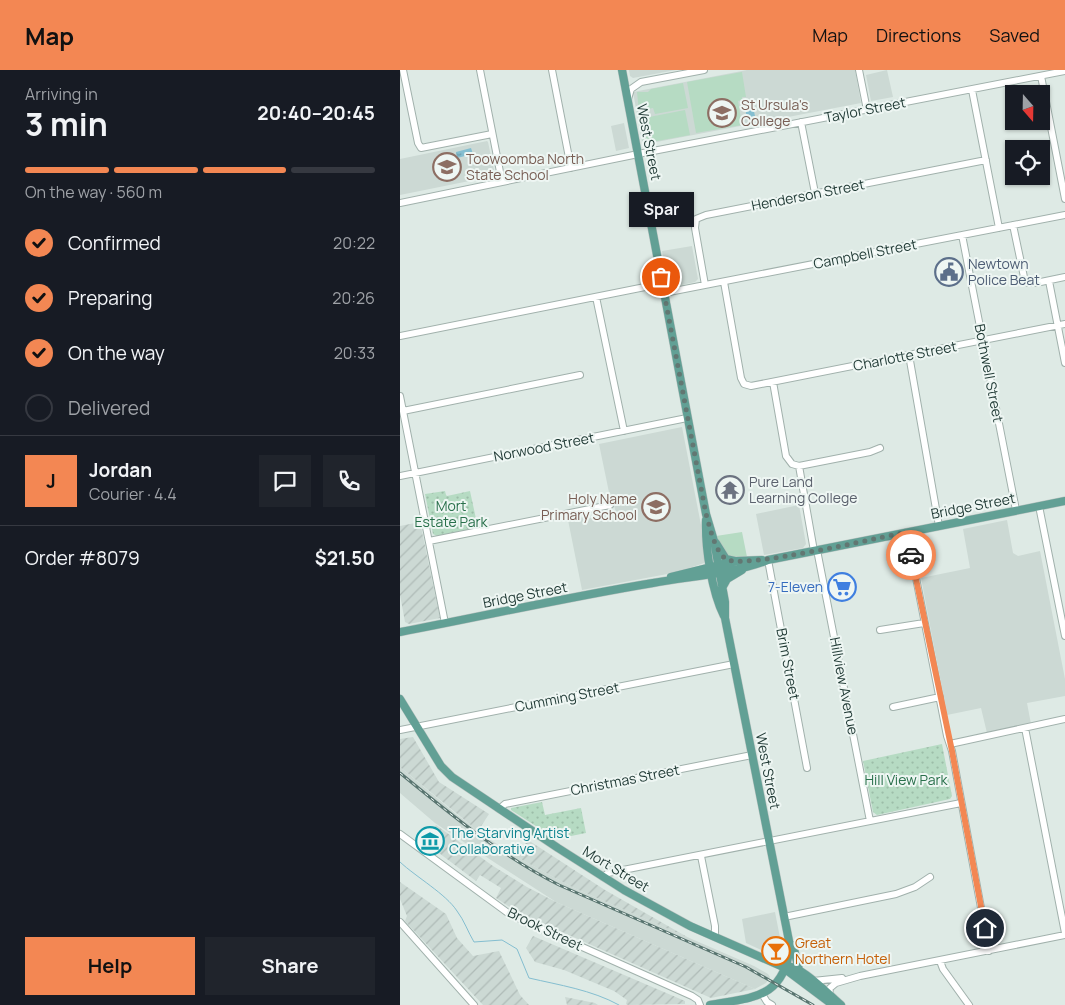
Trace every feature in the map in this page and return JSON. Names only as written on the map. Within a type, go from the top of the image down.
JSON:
[{"type":"main road","name":"West Street","points":[[622,70],[706,514],[712,532],[718,604],[725,618]]},
{"type":"main road","name":"Bridge Street","points":[[400,632],[655,582],[684,573],[755,565],[768,560],[815,550],[1065,501]]},
{"type":"main road","name":"West Street","points":[[706,514],[705,534],[722,588],[725,618],[787,933],[784,967],[764,993]]},
{"type":"main road","points":[[712,532],[716,545],[724,557],[736,561]]},
{"type":"main road","name":"Bridge Street","points":[[715,569],[736,561],[768,560]]},
{"type":"main road","points":[[722,588],[724,582],[729,577],[755,565]]},
{"type":"main road","name":"Mort Street","points":[[400,699],[446,772],[603,877],[690,926],[784,967],[800,971],[841,1005]]},
{"type":"main road","points":[[787,933],[800,971]]},
{"type":"main road","name":"Mort Street","points":[[784,967],[833,1005]]},
{"type":"main road","points":[[710,1005],[764,993]]},
{"type":"street","points":[[403,70],[418,143],[421,148],[492,134]]},
{"type":"street","points":[[480,70],[502,182]]},
{"type":"street","points":[[552,70],[571,168]]},
{"type":"street","points":[[628,99],[633,87],[638,83],[704,70]]},
{"type":"street","points":[[859,70],[867,110]]},
{"type":"street","name":"Taylor Street","points":[[400,203],[638,154],[1065,71]]},
{"type":"street","points":[[1041,76],[1065,199]]},
{"type":"street","points":[[972,90],[999,228]]},
{"type":"street","points":[[801,122],[815,193]]},
{"type":"street","name":"Henderson Street","points":[[705,285],[694,228],[696,219],[706,215],[986,160]]},
{"type":"street","name":"Campbell Street","points":[[664,293],[1065,215]]},
{"type":"street","points":[[1014,225],[1024,277],[1028,283],[1065,277]]},
{"type":"street","name":"Bothwell Street","points":[[962,235],[1016,510]]},
{"type":"street","points":[[400,336],[646,287],[656,283],[661,277]]},
{"type":"street","points":[[1049,281],[1065,363]]},
{"type":"street","name":"Charlotte Street","points":[[724,282],[741,378],[744,384],[751,386],[1065,324]]},
{"type":"street","points":[[596,297],[624,431]]},
{"type":"street","points":[[909,355],[939,526]]},
{"type":"street","points":[[403,410],[580,375]]},
{"type":"street","name":"Hillview Avenue","points":[[773,382],[786,456],[796,465],[815,550],[870,821]]},
{"type":"street","points":[[400,396],[445,623]]},
{"type":"street","name":"Norwood Street","points":[[400,476],[688,418]]},
{"type":"street","points":[[796,465],[870,452],[880,448]]},
{"type":"street","points":[[429,541],[610,505]]},
{"type":"street","points":[[1039,506],[1065,636]]},
{"type":"street","points":[[907,532],[989,951]]},
{"type":"street","name":"Brim Street","points":[[768,560],[807,768]]},
{"type":"street","points":[[880,630],[924,623]]},
{"type":"street","name":"Cumming Street","points":[[400,730],[734,664]]},
{"type":"street","points":[[893,707],[940,697]]},
{"type":"street","points":[[950,744],[1065,719]]},
{"type":"street","points":[[813,981],[860,976],[1065,934],[1025,728]]},
{"type":"street","name":"Christmas Street","points":[[499,808],[505,804],[752,756]]},
{"type":"street","points":[[603,877],[608,873],[961,803]]},
{"type":"street","name":"Brook Street","points":[[400,834],[508,912],[524,921],[692,996],[698,1000],[700,1005]]},
{"type":"street","points":[[701,856],[715,926],[715,936]]},
{"type":"street","points":[[784,917],[896,894],[915,887],[930,877]]},
{"type":"street","points":[[401,922],[474,1005]]},
{"type":"street","points":[[940,961],[969,1005]]},
{"type":"street","points":[[830,996],[830,988],[836,983],[860,976]]},
{"type":"street","points":[[764,993],[767,1002],[772,1005]]},
{"type":"shaded area","points":[[629,70],[676,70],[633,78],[630,76]]},
{"type":"shaded area","name":"St Ursula's College","points":[[747,70],[855,70],[861,103],[646,144],[642,141],[633,92]]},
{"type":"shaded area","points":[[887,70],[893,97],[871,101],[866,75]]},
{"type":"shaded area","points":[[624,123],[629,148],[616,151],[611,126]]},
{"type":"shaded area","name":"Toowoomba North State School","points":[[487,141],[494,176],[400,195],[400,159]]},
{"type":"shaded area","points":[[692,246],[698,279],[695,282],[673,287],[668,284],[662,251]]},
{"type":"shaded area","name":"Holy Name Primary School","points":[[682,427],[701,525],[704,563],[678,572],[582,590],[568,520],[583,517],[586,519],[616,513],[613,501],[611,502],[599,444]]},
{"type":"shaded area","points":[[799,505],[806,544],[803,548],[764,555],[756,514]]},
{"type":"shaded area","points":[[1007,520],[1013,553],[1018,556],[1040,551],[1065,679],[1065,696],[1027,703],[1031,724],[987,733],[981,708],[947,715],[921,578],[970,568],[963,529]]},
{"type":"shaded area","points":[[420,522],[440,618],[409,624],[405,622],[400,595],[400,526]]},
{"type":"shaded area","points":[[413,737],[439,782],[489,814],[478,831],[400,767],[400,739]]},
{"type":"shaded area","points":[[400,767],[456,814],[489,839],[524,861],[574,888],[754,966],[770,977],[766,983],[755,989],[556,902],[435,823],[400,793]]},
{"type":"shaded area","points":[[436,825],[493,866],[556,902],[755,989],[711,998],[519,913],[496,898],[501,888],[480,875],[476,881],[431,847],[436,840],[429,835]]},
{"type":"shaded area","points":[[528,840],[605,890],[689,938],[574,888],[524,861],[516,856]]},
{"type":"shaded area","points":[[400,882],[446,914],[457,938],[473,956],[499,951],[520,995],[529,1005],[483,1005],[405,921],[407,916],[400,899]]},
{"type":"shaded area","points":[[775,912],[782,948],[777,957],[746,943],[742,919]]},
{"type":"shaded area","points":[[533,936],[685,1001],[685,1004],[628,1005],[626,1004],[627,1000],[614,991],[564,970],[535,962],[526,948]]},
{"type":"shaded area","points":[[565,997],[595,1003],[598,1005],[567,1005]]},
{"type":"green space","points":[[742,72],[746,97],[742,97],[743,100],[738,101],[742,125],[696,133],[687,82]]},
{"type":"green space","points":[[683,83],[688,108],[655,114],[653,108],[639,111],[637,92],[648,92],[651,89]]},
{"type":"green space","points":[[685,110],[690,135],[646,143],[643,141],[639,119]]},
{"type":"green space","name":"Mort Estate Park","points":[[445,491],[447,496],[470,491],[478,528],[437,536],[433,534],[425,494]]},
{"type":"green space","points":[[742,532],[747,557],[736,559],[728,557],[716,536]]},
{"type":"green space","name":"Hill View Park","points":[[942,744],[952,796],[950,799],[877,815],[873,812],[863,761]]},
{"type":"green space","points":[[542,802],[545,815],[581,808],[586,833],[556,839],[511,810],[511,808]]},
{"type":"water","points":[[752,102],[755,116],[747,118],[744,103]]},
{"type":"water","points":[[471,148],[473,154],[457,158],[456,152]]},
{"type":"waterway","points":[[400,862],[452,905],[462,918],[474,942],[502,940],[517,949],[529,978],[587,992],[619,1005]]},
{"type":"railway","points":[[400,773],[476,833],[537,873],[559,885],[746,967],[813,1005]]},
{"type":"way so far","points":[[661,277],[706,514],[716,545],[724,557],[736,561],[768,560],[907,532],[911,555]]},
{"type":"place","name":"St Ursula's College","points":[[722,113]]},
{"type":"place","name":"Toowoomba North State School","points":[[447,167]]},
{"type":"place","name":"Newtown Police Beat","points":[[949,272]]},
{"type":"place","name":"Spar","points":[[661,277]]},
{"type":"place","name":"Pure Land Learning College","points":[[730,490]]},
{"type":"place","name":"Holy Name Primary School","points":[[656,507]]},
{"type":"place","name":"7-Eleven","points":[[842,587]]},
{"type":"place","name":"The Starving Artist Collaborative","points":[[430,841]]},
{"type":"place","name":"Great Northern Hotel","points":[[776,951]]},
{"type":"route","points":[[911,555],[947,736],[952,751],[985,928]]}]
